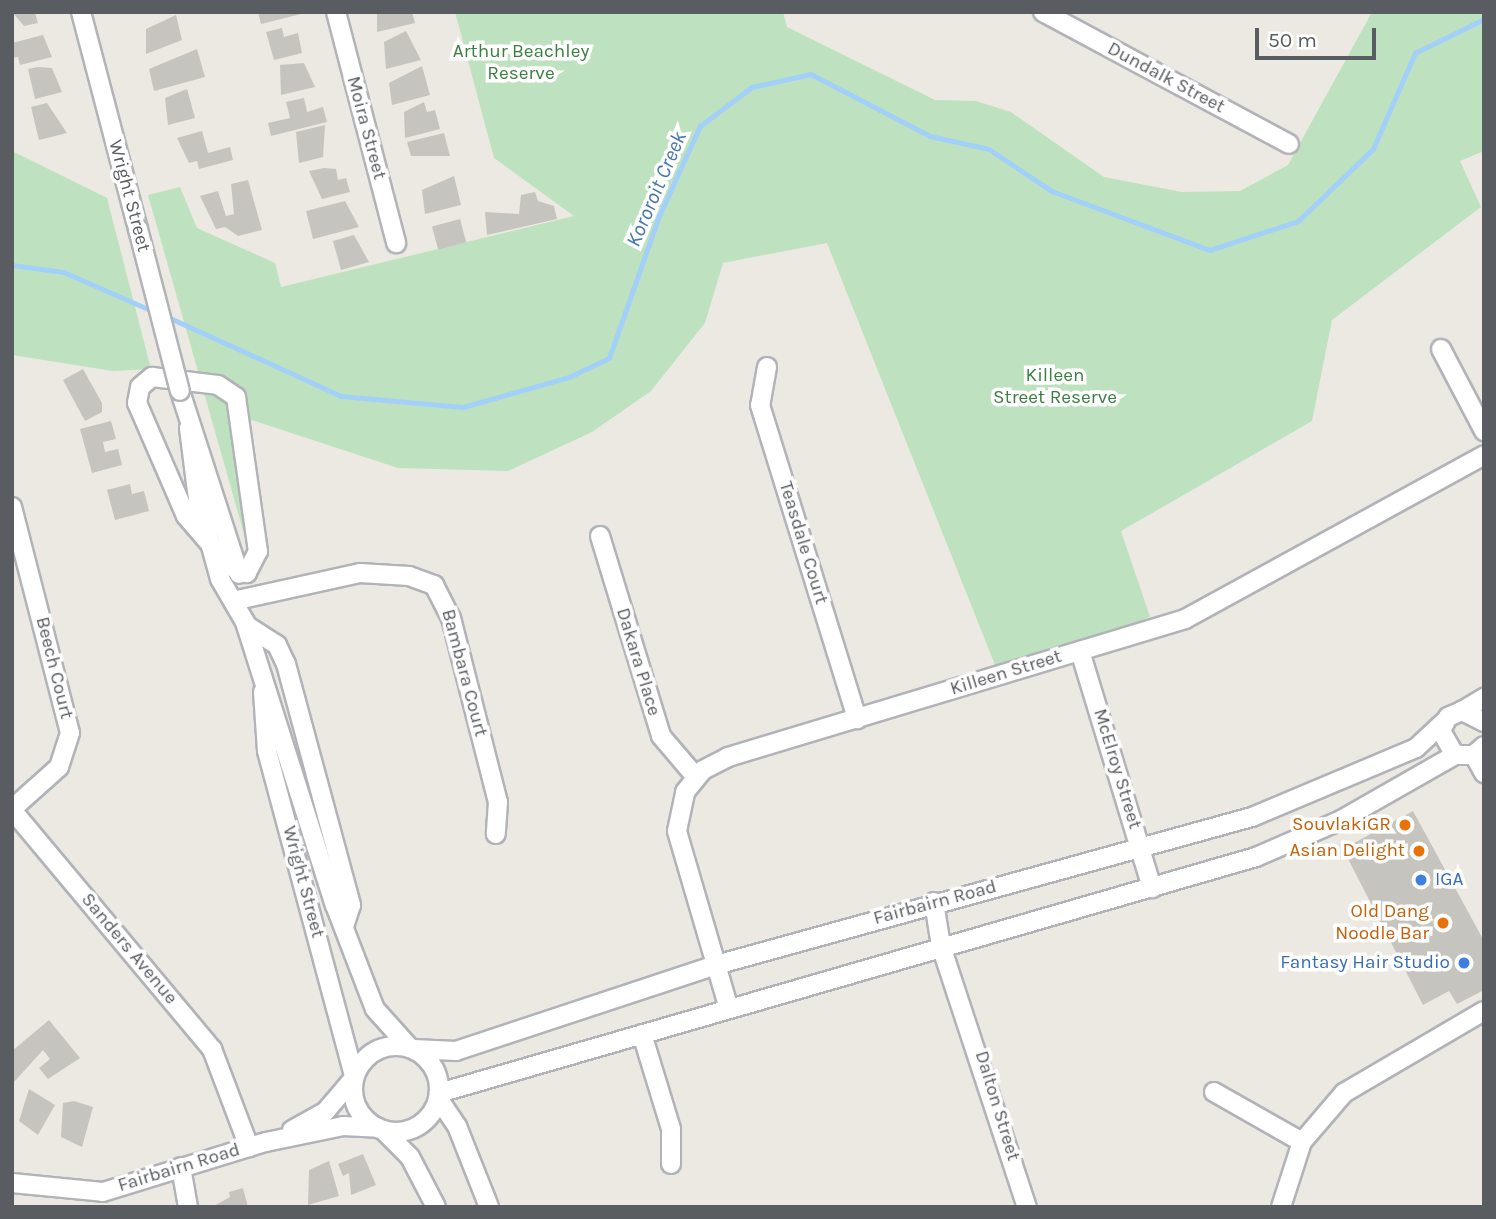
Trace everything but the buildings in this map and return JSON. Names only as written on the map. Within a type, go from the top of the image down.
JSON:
[{"type":"street","name":"Wright Street","points":[[81,12],[189,428],[211,547]]},
{"type":"street","name":"Moira Street","points":[[336,12],[396,243]]},
{"type":"street","name":"Dundalk Street","points":[[1043,12],[1289,144]]},
{"type":"street","points":[[1441,349],[1484,431]]},
{"type":"street","name":"Teasdale Court","points":[[767,367],[760,405],[857,719]]},
{"type":"street","name":"Wright Street","points":[[239,573],[254,567],[258,551],[236,397],[218,385],[152,377],[138,390],[139,409],[186,516],[211,547],[239,599]]},
{"type":"street","name":"Wright Street","points":[[189,428],[239,573],[239,599],[263,688],[344,926],[374,1009],[412,1049]]},
{"type":"street","name":"Killeen Street","points":[[696,777],[728,757],[1185,619],[1484,455]]},
{"type":"street","name":"Beech Court","points":[[12,507],[70,733],[59,767],[12,809]]},
{"type":"street","name":"Dakara Place","points":[[600,536],[661,736],[696,777]]},
{"type":"street","points":[[211,547],[239,573]]},
{"type":"street","name":"Bambara Court","points":[[239,599],[283,593],[360,573],[409,576],[439,590],[498,802],[496,834]]},
{"type":"street","name":"Bambara Court","points":[[245,623],[283,593]]},
{"type":"street","name":"Wright Street","points":[[245,623],[277,645],[286,664],[351,905],[344,926]]},
{"type":"street","name":"McElroy Street","points":[[1080,651],[1152,888]]},
{"type":"street","name":"Wright Street","points":[[263,688],[267,751],[354,1077]]},
{"type":"street","points":[[1462,711],[1484,698]]},
{"type":"street","points":[[1462,711],[1484,722]]},
{"type":"street","name":"Fairbairn Road","points":[[412,1049],[456,1051],[716,965],[934,902],[1274,810],[1337,777],[1416,748],[1443,723],[1462,711]]},
{"type":"street","points":[[1443,723],[1441,738],[1455,755]]},
{"type":"street","points":[[380,1129],[417,1126],[438,1096],[948,944],[1152,888],[1308,836],[1455,755],[1479,750],[1484,773]]},
{"type":"street","points":[[696,777],[681,802],[677,831],[729,1009]]},
{"type":"street","name":"Sanders Avenue","points":[[12,809],[212,1049],[230,1097],[244,1148]]},
{"type":"street","name":"Dalton Street","points":[[934,902],[1027,1207]]},
{"type":"street","points":[[1281,1207],[1303,1142],[1360,1080],[1484,1011]]},
{"type":"street","points":[[642,1034],[671,1129],[671,1164]]},
{"type":"street","points":[[436,1207],[410,1157],[356,1108],[354,1077],[379,1048],[412,1049],[432,1065],[438,1096],[457,1126],[489,1207]]},
{"type":"street","name":"Fairbairn Road","points":[[266,1142],[324,1112],[354,1077]]},
{"type":"street","points":[[1214,1092],[1303,1142]]},
{"type":"street","name":"Fairbairn Road","points":[[12,1183],[50,1189],[103,1192],[266,1142],[343,1126],[380,1129]]},
{"type":"street","points":[[175,1169],[186,1207]]},
{"type":"street","name":"Fairbairn Road","points":[[12,1172],[50,1189]]},
{"type":"street","name":"Fairbairn Road","points":[[12,1194],[50,1189]]},
{"type":"green space","points":[[455,12],[783,12],[787,27],[935,100],[976,101],[1011,112],[1104,177],[1182,192],[1240,191],[1288,165],[1372,12],[1484,12],[1484,151],[1460,161],[1481,207],[1332,320],[1312,421],[1121,531],[1150,617],[999,675],[827,243],[723,263],[705,323],[651,391],[592,432],[508,471],[398,468],[233,414],[250,555],[148,195],[180,187],[197,228],[275,263],[281,287],[574,216],[494,158]]},
{"type":"green space","points":[[12,151],[107,198],[151,369],[113,371],[12,355]]},
{"type":"waterway","name":"Kororoit Creek","points":[[168,317],[341,396],[463,407],[569,377],[609,358],[659,216],[700,126],[752,87],[811,74],[930,136],[989,149],[1052,191],[1210,250],[1298,221],[1373,149],[1415,53],[1484,19]]},
{"type":"waterway","name":"Kororoit Creek","points":[[12,265],[64,272],[153,311]]},
{"type":"place","name":"SouvlakiGR","points":[[1405,825]]},
{"type":"place","name":"Asian Delight","points":[[1419,851]]},
{"type":"place","name":"IGA","points":[[1421,880]]},
{"type":"place","name":"Old Dang Noodle Bar","points":[[1443,923]]},
{"type":"place","name":"Fantasy Hair Studio","points":[[1464,963]]},
{"type":"park label","name":"Arthur Beachley Reserve","points":[[521,63]]},
{"type":"park label","name":"Killeen Street Reserve","points":[[1055,387]]}]
